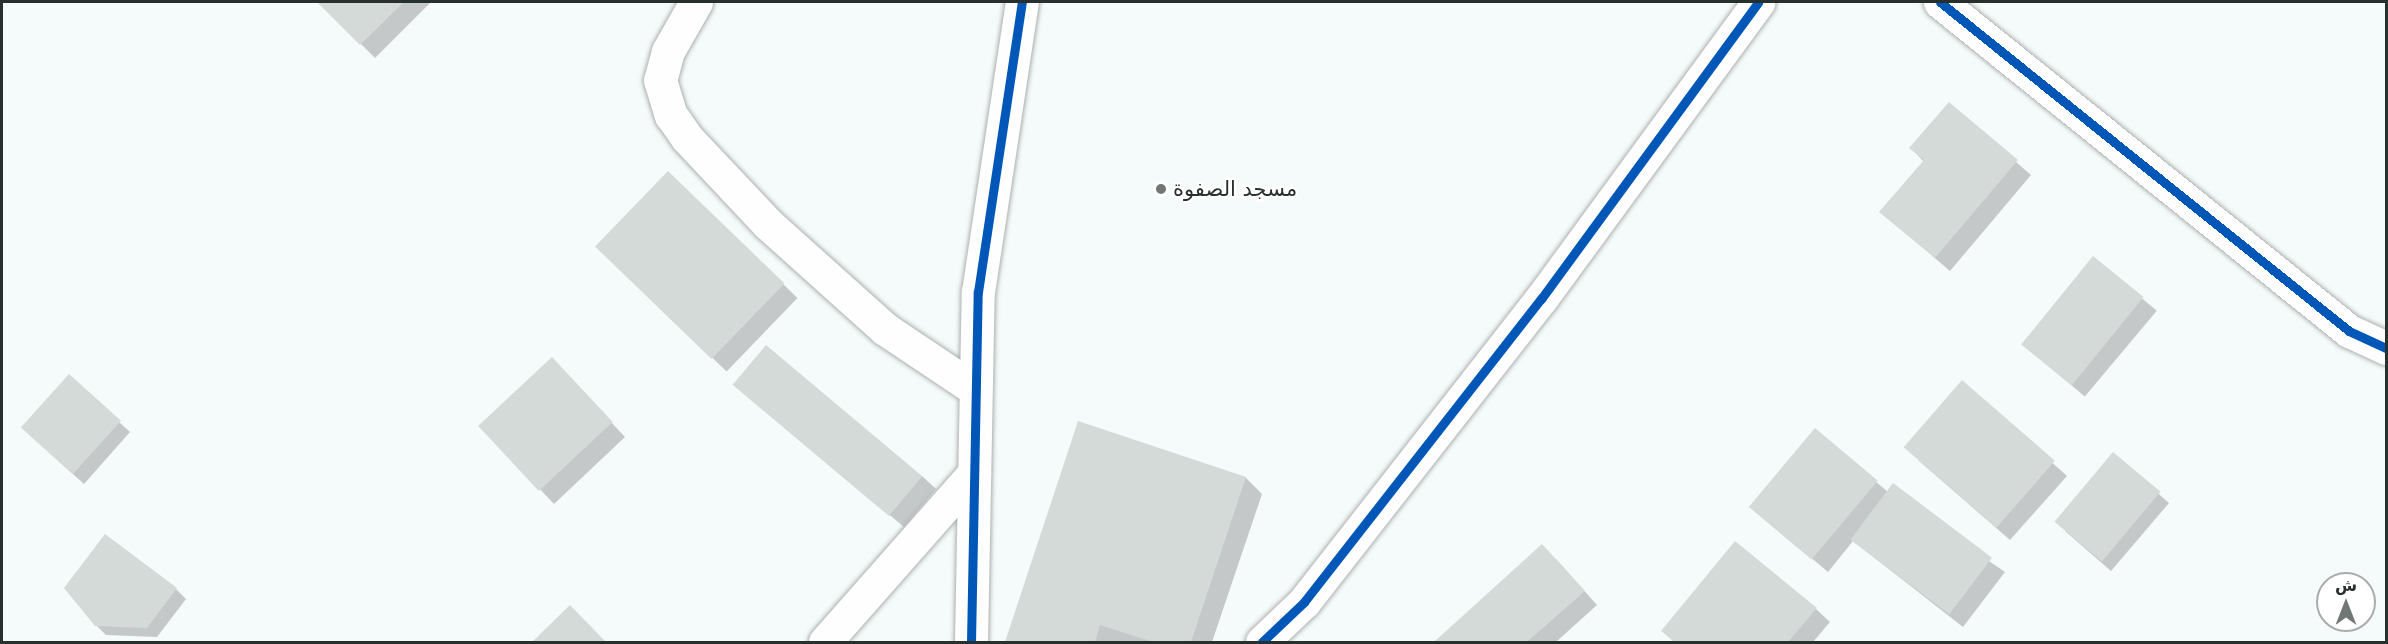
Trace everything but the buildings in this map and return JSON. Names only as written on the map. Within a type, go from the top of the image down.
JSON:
[{"type":"street","points":[[696,2],[668,51],[660,80],[671,115],[687,138],[768,225],[885,329],[973,388]]},
{"type":"street","points":[[971,642],[973,388],[978,292],[1022,2]]},
{"type":"street","points":[[1262,642],[1304,602],[1541,299],[1758,2]]},
{"type":"street","points":[[1940,2],[2349,330],[2386,348]]},
{"type":"street","points":[[825,642],[974,473]]},
{"type":"cycle path","points":[[971,642],[978,292],[1022,2]]},
{"type":"cycle path","points":[[1262,642],[1304,602],[1541,299],[1758,2]]},
{"type":"cycle path","points":[[1940,2],[2349,331],[2386,348]]},
{"type":"place","name":"مسجد الصفوة","points":[[1161,189]]}]
